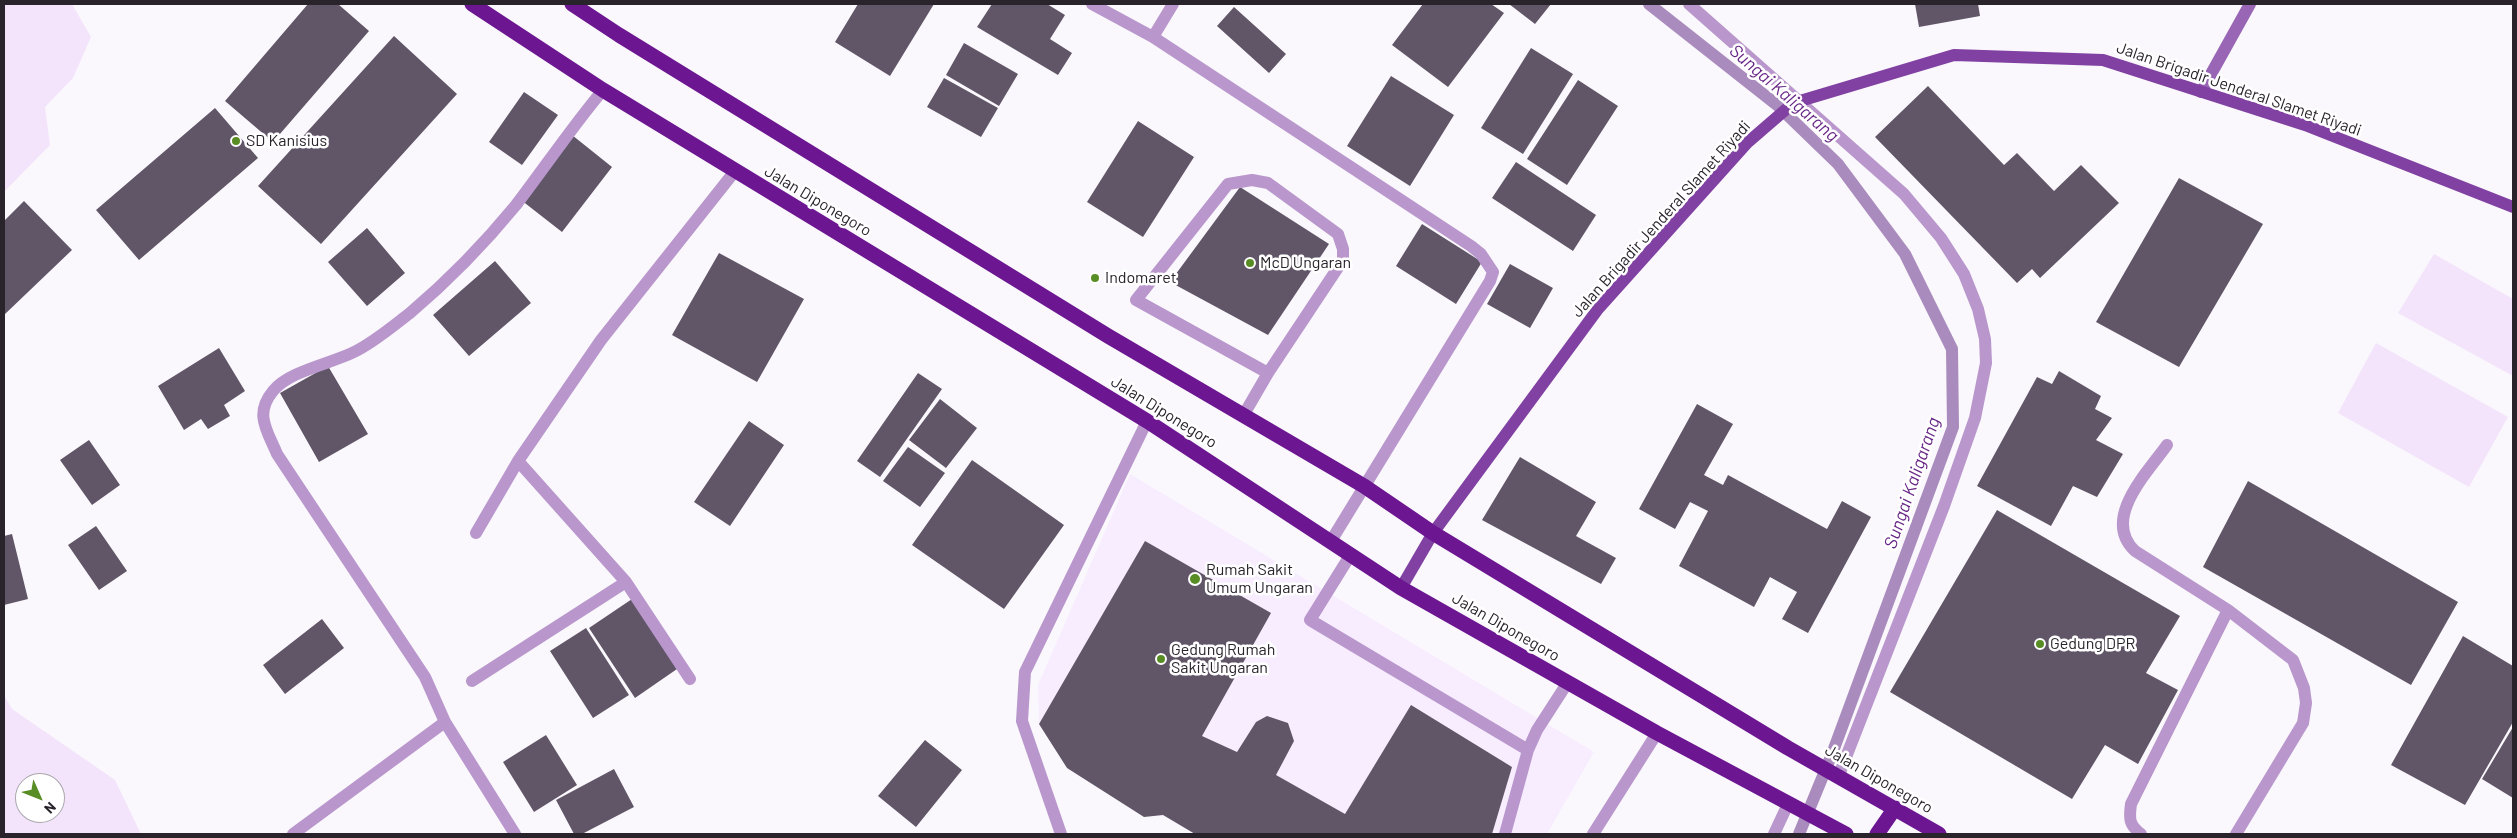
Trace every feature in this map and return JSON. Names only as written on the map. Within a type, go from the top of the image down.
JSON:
[{"type":"highway","name":"Jalan Diponegoro","points":[[472,4],[602,90],[1147,421],[1401,588],[1657,734],[1846,834]]},
{"type":"highway","name":"Jalan Diponegoro","points":[[572,4],[619,35],[1108,336],[1364,486],[1433,533],[1788,748],[1834,772],[1939,834]]},
{"type":"highway","points":[[1878,834],[1895,808]]},
{"type":"main road","name":"Jalan Brigadir Jenderal Slamet Riyadi","points":[[1401,588],[1433,533],[1598,309],[1747,143],[1795,103],[1954,55],[2103,60],[2305,125],[2513,207]]},
{"type":"street","points":[[1092,4],[1153,37],[1471,246],[1482,254],[1493,272],[1490,281],[1330,541]]},
{"type":"street","points":[[1153,37],[1173,4]]},
{"type":"street","points":[[1690,4],[1795,103],[1904,194],[1941,238],[1964,274],[1978,308],[1985,339],[1986,363],[1975,418],[1944,506],[1834,772]]},
{"type":"street","points":[[2201,92],[2250,4]]},
{"type":"street","points":[[515,834],[445,722],[425,677],[277,454],[264,424],[262,412],[274,390],[286,380],[355,352],[408,314],[444,283],[474,253],[516,204],[602,90]]},
{"type":"street","points":[[476,534],[518,461],[601,340],[734,171]]},
{"type":"street","points":[[1243,416],[1268,372],[1342,260],[1343,249],[1338,234],[1268,183],[1252,180],[1228,184],[1136,300],[1268,372]]},
{"type":"street","points":[[1061,834],[1022,720],[1026,672],[1147,421]]},
{"type":"street","points":[[2167,445],[2126,505],[2124,536],[2135,551],[2228,610],[2293,660],[2302,679],[2306,703],[2303,723],[2236,834]]},
{"type":"street","points":[[518,461],[626,582],[690,679]]},
{"type":"street","points":[[1351,554],[1310,620],[1528,750]]},
{"type":"street","points":[[472,681],[626,582]]},
{"type":"street","points":[[2141,834],[2132,828],[2129,822],[2131,804],[2228,610]]},
{"type":"street","points":[[1505,834],[1528,750],[1537,730],[1568,682]]},
{"type":"street","points":[[293,834],[445,722]]},
{"type":"street","points":[[1593,834],[1657,734]]},
{"type":"street","points":[[1774,834],[1794,808]]},
{"type":"shaded area","points":[[4,4],[72,4],[91,37],[73,78],[45,107],[50,145],[4,192]]},
{"type":"shaded area","points":[[2434,254],[2513,299],[2513,376],[2398,313]]},
{"type":"shaded area","points":[[2376,343],[2508,417],[2469,487],[2338,413]]},
{"type":"shaded area","name":"Rumah Sakit Umum Ungaran","points":[[1130,474],[1594,752],[1547,834],[1212,834],[1067,768],[1039,724],[1038,685]]},
{"type":"shaded area","points":[[4,695],[12,709],[115,780],[141,834],[4,834]]},
{"type":"building","points":[[308,4],[338,4],[369,31],[273,142],[225,101]]},
{"type":"building","points":[[858,4],[934,4],[890,76],[835,42]]},
{"type":"building","points":[[992,4],[1047,4],[1065,15],[1050,39],[1072,53],[1058,75],[977,27]]},
{"type":"building","points":[[1423,4],[1491,4],[1504,13],[1448,87],[1392,45]]},
{"type":"building","points":[[1509,4],[1551,4],[1535,24]]},
{"type":"building","points":[[1915,4],[1978,4],[1980,16],[1919,27]]},
{"type":"building","points":[[1234,7],[1286,54],[1269,73],[1217,26]]},
{"type":"building","points":[[394,36],[457,94],[321,244],[258,186]]},
{"type":"building","points":[[964,43],[1018,74],[999,106],[946,75]]},
{"type":"building","points":[[1531,48],[1573,74],[1523,154],[1481,128]]},
{"type":"building","points":[[1391,76],[1454,115],[1410,186],[1347,146]]},
{"type":"building","points":[[944,78],[998,108],[981,137],[927,107]]},
{"type":"building","points":[[1578,80],[1618,106],[1567,185],[1527,159]]},
{"type":"building","points":[[1928,86],[2004,165],[2017,153],[2054,191],[2081,165],[2119,203],[2040,278],[2032,269],[2017,283],[1875,137]]},
{"type":"building","points":[[524,92],[558,115],[522,165],[489,142]]},
{"type":"building","points":[[215,108],[258,158],[139,260],[96,210]]},
{"type":"building","points":[[1138,121],[1194,157],[1143,237],[1087,202]]},
{"type":"building","points":[[572,135],[612,167],[562,232],[521,200]]},
{"type":"building","points":[[1516,162],[1596,215],[1573,251],[1492,198]]},
{"type":"building","points":[[2179,178],[2263,224],[2179,367],[2096,322]]},
{"type":"building","name":"McD Ungaran","points":[[1240,187],[1329,244],[1268,335],[1170,282]]},
{"type":"building","points":[[24,201],[72,250],[4,315],[4,221]]},
{"type":"building","points":[[1422,224],[1482,262],[1456,304],[1396,266]]},
{"type":"building","points":[[367,228],[405,273],[367,306],[328,262]]},
{"type":"building","points":[[719,253],[804,299],[757,382],[672,335]]},
{"type":"building","points":[[495,261],[531,303],[469,356],[433,315]]},
{"type":"building","points":[[1510,264],[1553,288],[1530,328],[1487,304]]},
{"type":"building","points":[[219,348],[245,391],[224,405],[230,416],[208,429],[201,419],[184,430],[158,386]]},
{"type":"building","points":[[328,366],[368,434],[319,462],[280,393]]},
{"type":"building","points":[[2059,371],[2101,396],[2095,409],[2112,418],[2096,440],[2123,454],[2097,497],[2073,486],[2051,526],[1977,486],[2037,377],[2052,384]]},
{"type":"building","points":[[918,373],[942,389],[880,477],[857,461]]},
{"type":"building","points":[[940,399],[977,428],[946,468],[909,440]]},
{"type":"building","points":[[1697,404],[1733,424],[1704,475],[1723,485],[1728,475],[1827,529],[1842,501],[1871,517],[1808,633],[1782,619],[1797,592],[1770,577],[1754,607],[1679,566],[1708,511],[1690,502],[1675,529],[1639,509]]},
{"type":"building","points":[[749,421],[784,445],[730,526],[694,502]]},
{"type":"building","points":[[89,440],[120,485],[92,505],[60,460]]},
{"type":"building","points":[[908,447],[945,473],[920,507],[883,481]]},
{"type":"building","points":[[1520,457],[1596,502],[1576,536],[1616,558],[1601,584],[1482,520]]},
{"type":"building","points":[[972,460],[1064,525],[1004,609],[912,545]]},
{"type":"building","points":[[2248,481],[2458,602],[2411,685],[2203,567]]},
{"type":"building","name":"Gedung DPR","points":[[1997,510],[2180,616],[2146,673],[2178,690],[2138,764],[2105,745],[2072,799],[1890,692]]},
{"type":"building","points":[[96,526],[127,571],[99,590],[68,545]]},
{"type":"building","points":[[12,534],[28,599],[4,605],[4,536]]},
{"type":"building","name":"Gedung Rumah Sakit Ungaran","points":[[1145,541],[1271,613],[1202,736],[1237,752],[1256,722],[1267,716],[1288,723],[1294,741],[1276,775],[1345,814],[1411,705],[1512,767],[1492,834],[1195,834],[1163,815],[1144,817],[1067,768],[1039,724]]},
{"type":"building","points":[[632,599],[677,669],[635,698],[589,628]]},
{"type":"building","points":[[322,619],[344,648],[285,694],[263,665]]},
{"type":"building","points":[[586,628],[629,695],[593,718],[550,651]]},
{"type":"building","points":[[2463,636],[2513,666],[2513,722],[2465,805],[2391,765]]},
{"type":"building","points":[[2513,727],[2513,798],[2482,779]]},
{"type":"building","points":[[546,735],[577,785],[534,812],[503,762]]},
{"type":"building","points":[[925,740],[962,770],[916,827],[878,796]]},
{"type":"building","points":[[614,769],[634,807],[582,834],[574,834],[556,800]]},
{"type":"waterway","name":"Sungai Kaligarang","points":[[1649,4],[1777,105],[1838,164],[1905,254],[1952,349],[1953,427],[1832,754],[1799,834]]},
{"type":"place","name":"SD Kanisius","points":[[236,141]]},
{"type":"place","name":"McD Ungaran","points":[[1250,263]]},
{"type":"place","name":"Indomaret","points":[[1095,278]]},
{"type":"place","name":"Rumah Sakit Umum Ungaran","points":[[1195,579]]},
{"type":"place","name":"Gedung DPR","points":[[2040,644]]},
{"type":"place","name":"Gedung Rumah Sakit Ungaran","points":[[1161,659]]}]
